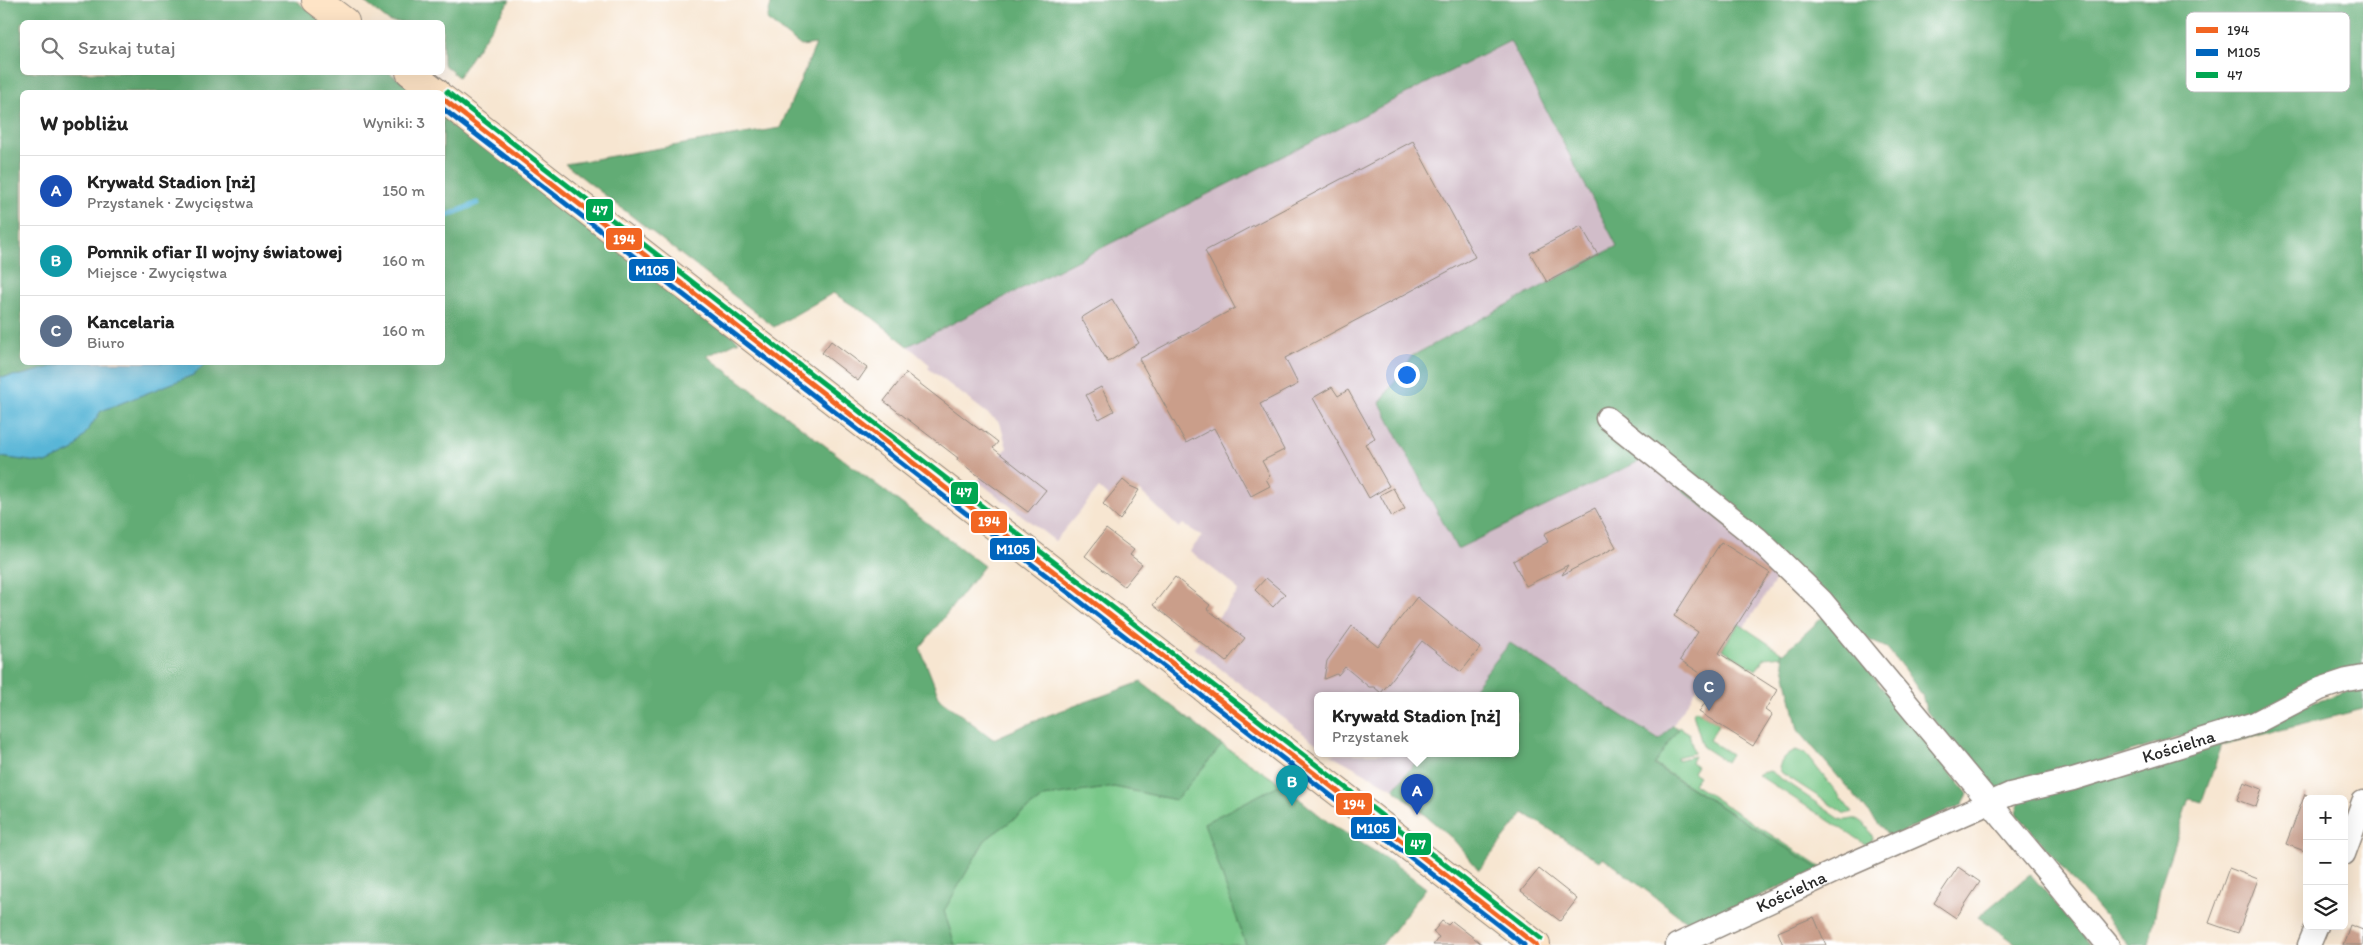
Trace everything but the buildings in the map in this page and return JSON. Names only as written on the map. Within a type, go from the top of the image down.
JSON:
[{"type":"main road","points":[[316,0],[342,20]]},
{"type":"main road","points":[[414,75],[433,90]]},
{"type":"main road","points":[[445,100],[1536,945]]},
{"type":"street","points":[[1607,418],[1750,533],[1822,601],[2108,945]]},
{"type":"street","name":"Kościelna","points":[[1677,945],[1837,870],[2014,793],[2073,780],[2261,720],[2320,689],[2363,677]]},
{"type":"street","points":[[2348,843],[2363,802]]},
{"type":"street","points":[[2310,945],[2316,930]]},
{"type":"shaded area","points":[[1510,41],[1617,246],[1412,356],[1381,403],[1457,549],[1644,459],[1782,571],[1744,627],[1739,624],[1673,725],[1659,740],[1510,643],[1470,692],[1314,692],[1314,742],[1194,648],[1238,592],[1235,586],[1190,551],[1202,536],[1183,524],[1179,528],[1139,490],[1130,486],[1110,510],[1103,504],[1109,497],[1099,488],[1055,541],[978,481],[1007,448],[1000,423],[928,368],[930,365],[908,346]]},
{"type":"shaded area","points":[[1335,757],[1420,757],[1394,789]]},
{"type":"green space","points":[[0,0],[295,0],[321,20],[20,20],[20,75],[393,75],[413,90],[20,90],[20,365],[60,365],[22,375],[0,377]]},
{"type":"green space","points":[[362,0],[510,0],[458,77],[445,66],[445,20],[387,20]]},
{"type":"green space","points":[[772,0],[2363,0],[2363,668],[2267,711],[1994,793],[1927,712],[1922,695],[1887,648],[1869,640],[1644,459],[1457,549],[1380,403],[1412,356],[1617,246],[1510,41],[908,346],[873,318],[833,293],[774,327],[565,164],[780,128],[816,44],[801,46],[767,20]]},
{"type":"green space","points":[[445,115],[739,341],[707,356],[984,566],[920,648],[940,699],[993,739],[1049,715],[1141,682],[1222,745],[1176,800],[1114,787],[1044,797],[985,840],[944,911],[955,945],[0,945],[0,457],[46,463],[74,450],[101,411],[193,375],[204,365],[445,365]]},
{"type":"green space","points":[[1824,616],[1968,794],[1962,805],[1890,837],[1798,730],[1781,652],[1784,653]]},
{"type":"green space","points":[[1739,624],[1781,652],[1782,656],[1764,658],[1756,670],[1722,649]]},
{"type":"green space","points":[[1510,643],[1659,740],[1673,725],[1678,729],[1654,765],[1820,869],[1692,926],[1603,857],[1599,861],[1524,813],[1479,870],[1453,839],[1394,789],[1420,757],[1519,757],[1519,692],[1470,692]]},
{"type":"green space","points":[[2363,686],[2363,709],[2222,745],[2202,802],[2189,799],[2161,884],[2149,945],[2129,945],[2016,813],[2020,801]]},
{"type":"green space","points":[[1695,710],[1719,724],[1709,740],[1731,754],[1726,762],[1703,747],[1693,714]]},
{"type":"green space","points":[[1679,727],[1689,733],[1694,753],[1677,757],[1677,760],[1694,756],[1691,762],[1697,766],[1693,772],[1699,776],[1693,784],[1822,868],[1820,869],[1654,764]]},
{"type":"green space","points":[[1222,745],[1281,784],[1204,823],[1246,945],[955,945],[944,911],[985,840],[1044,797],[1114,787],[1176,800]]},
{"type":"green space","points":[[1796,750],[1806,754],[1852,812],[1845,814],[1782,773],[1779,768],[1781,762]]},
{"type":"green space","points":[[1770,771],[1840,819],[1860,820],[1867,827],[1873,839],[1868,846],[1758,775]]},
{"type":"green space","points":[[1281,784],[1328,822],[1393,863],[1426,888],[1382,945],[1246,945],[1204,823]]},
{"type":"green space","points":[[2030,874],[2092,945],[2018,945],[1978,917]]},
{"type":"water","points":[[60,365],[204,365],[193,375],[101,411],[74,450],[46,463],[0,457],[0,377],[22,375]]},
{"type":"waterway","points":[[445,217],[477,203]]},
{"type":"transit line","name":"47","points":[[447,92],[1541,939]]},
{"type":"transit line","name":"194","points":[[445,100],[1536,945]]},
{"type":"transit line","name":"M105","points":[[445,110],[1524,945]]},
{"type":"place","name":"Kancelaria","points":[[1709,711]]},
{"type":"place","name":"Pomnik ofiar II wojny światowej","points":[[1292,806]]},
{"type":"place","name":"Krywałd Stadion [nż]","points":[[1417,815]]}]
